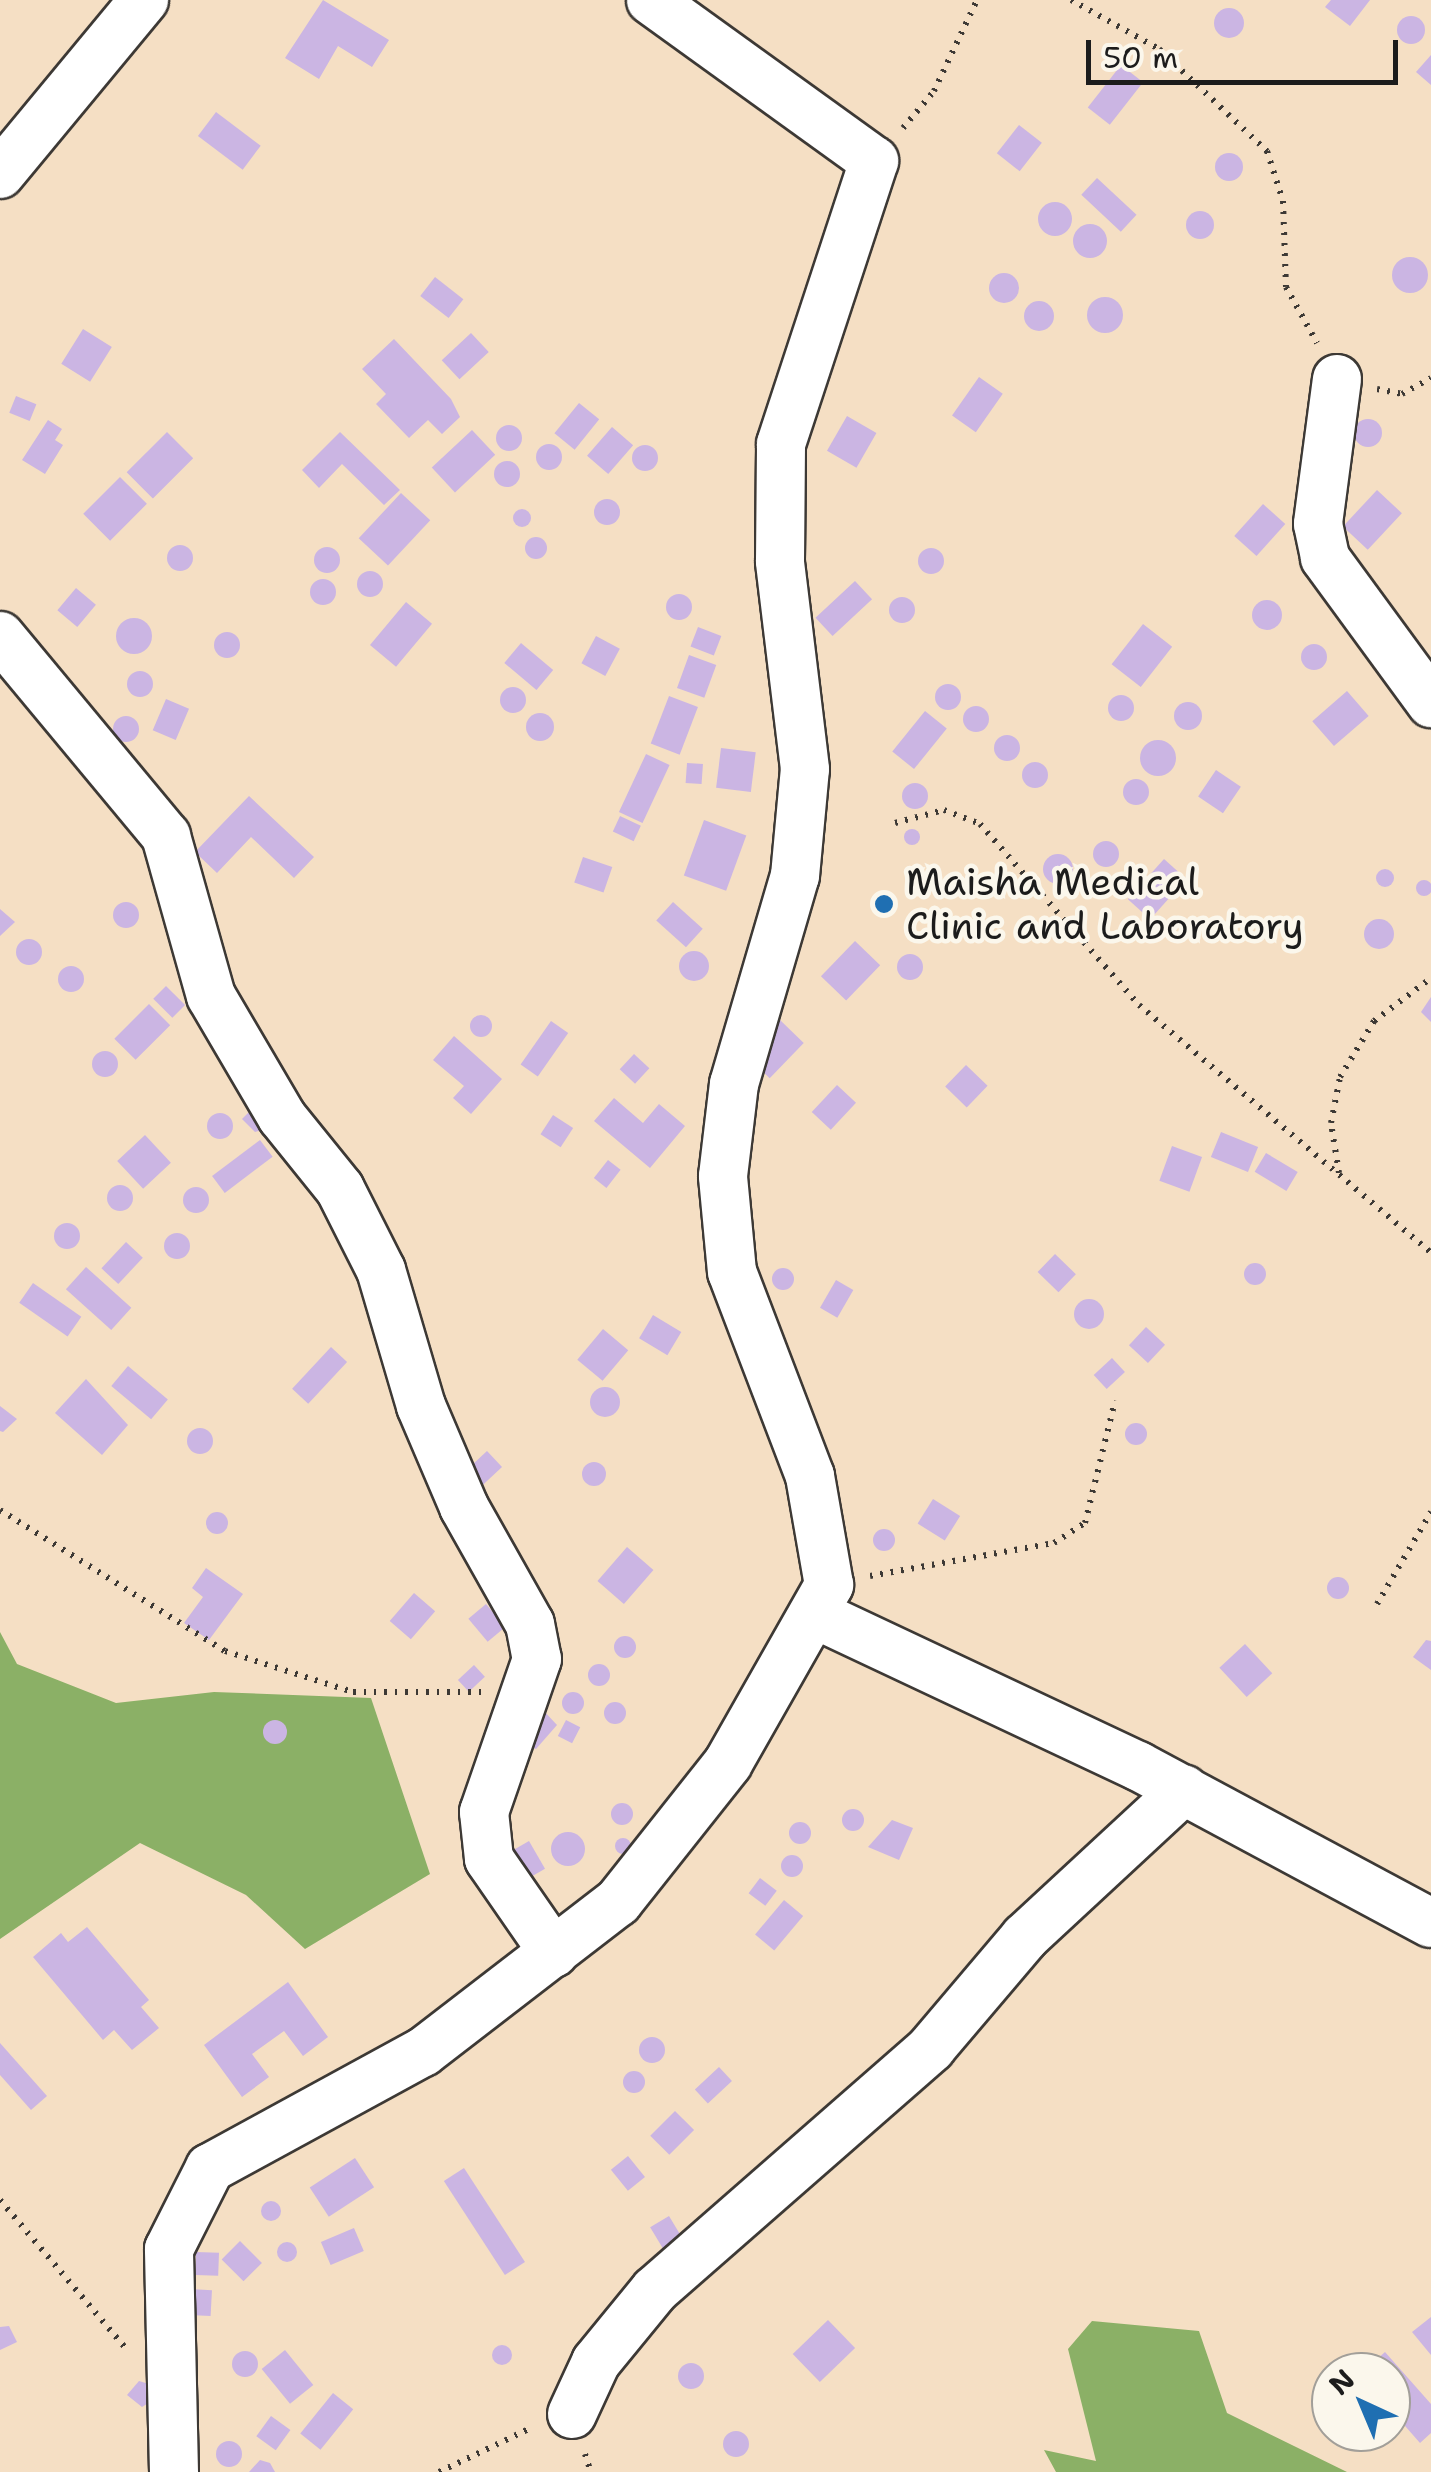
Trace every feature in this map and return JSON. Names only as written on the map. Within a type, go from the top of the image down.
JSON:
[{"type":"street","points":[[0,174],[144,0]]},
{"type":"street","points":[[174,2472],[169,2249],[210,2168],[423,2052],[554,1953],[657,1861],[824,1600],[816,1493],[732,1272],[723,1176],[734,1084],[795,876],[805,769],[780,561],[782,444],[874,161],[650,0]]},
{"type":"street","points":[[1337,379],[1318,524],[1325,558],[1431,704]]},
{"type":"street","points":[[0,636],[166,836],[210,996],[282,1117],[362,1224],[449,1474],[530,1624],[538,1659],[484,1812],[489,1859],[554,1953]]},
{"type":"street","points":[[824,1600],[1431,1923]]},
{"type":"street","points":[[572,2414],[596,2362],[655,2290],[930,2048],[1024,1937],[1184,1790]]},
{"type":"path","points":[[874,161],[934,92],[977,0]]},
{"type":"path","points":[[1071,0],[1159,49],[1266,151],[1283,201],[1286,287],[1337,379]]},
{"type":"path","points":[[895,823],[944,810],[980,824],[1139,1005],[1431,1253]]},
{"type":"path","points":[[1339,1174],[1330,1122],[1340,1077],[1374,1021],[1431,978]]},
{"type":"path","points":[[824,1600],[1054,1543],[1085,1523],[1115,1401]]},
{"type":"path","points":[[0,1510],[225,1651],[353,1692],[524,1692]]},
{"type":"path","points":[[1376,1604],[1431,1512]]},
{"type":"path","points":[[0,2200],[116,2342],[170,2380]]},
{"type":"path","points":[[439,2472],[572,2414]]},
{"type":"green space","points":[[0,1632],[17,1664],[116,1703],[214,1692],[371,1698],[430,1874],[305,1949],[246,1895],[140,1843],[0,1939]]},
{"type":"green space","points":[[1092,2321],[1199,2331],[1227,2413],[1347,2472],[1056,2472],[1044,2450],[1096,2461],[1068,2349]]},
{"type":"building","points":[[323,0],[389,40],[372,67],[338,46],[319,79],[285,58]]},
{"type":"building","points":[[1331,0],[1370,0],[1350,26],[1325,7]]},
{"type":"building","points":[[1229,8],[1240,12],[1244,23],[1240,34],[1229,38],[1218,34],[1214,23],[1218,12]]},
{"type":"building","points":[[1411,16],[1421,20],[1425,30],[1421,40],[1411,44],[1401,40],[1397,30],[1401,20]]},
{"type":"building","points":[[1431,55],[1431,85],[1416,72]]},
{"type":"building","points":[[1121,65],[1143,82],[1110,125],[1088,108]]},
{"type":"building","points":[[216,112],[261,146],[243,170],[198,136]]},
{"type":"building","points":[[1019,125],[1042,143],[1020,171],[997,153]]},
{"type":"building","points":[[1229,153],[1239,157],[1243,167],[1239,177],[1229,181],[1219,177],[1215,167],[1219,157]]},
{"type":"building","points":[[1097,178],[1136,215],[1121,232],[1081,195]]},
{"type":"building","points":[[1055,202],[1067,207],[1072,219],[1067,231],[1055,236],[1043,231],[1038,219],[1043,207]]},
{"type":"building","points":[[1200,211],[1210,215],[1214,225],[1210,235],[1200,239],[1190,235],[1186,225],[1190,215]]},
{"type":"building","points":[[1090,224],[1102,229],[1107,241],[1102,253],[1090,258],[1078,253],[1073,241],[1078,229]]},
{"type":"building","points":[[1410,257],[1423,262],[1428,275],[1423,288],[1410,293],[1397,288],[1392,275],[1397,262]]},
{"type":"building","points":[[1004,273],[1015,277],[1019,288],[1015,299],[1004,303],[993,299],[989,288],[993,277]]},
{"type":"building","points":[[435,277],[463,299],[449,318],[420,296]]},
{"type":"building","points":[[1105,297],[1118,302],[1123,315],[1118,328],[1105,333],[1092,328],[1087,315],[1092,302]]},
{"type":"building","points":[[1039,301],[1050,305],[1054,316],[1050,327],[1039,331],[1028,327],[1024,316],[1028,305]]},
{"type":"building","points":[[83,329],[112,347],[90,382],[61,364]]},
{"type":"building","points":[[471,333],[489,352],[459,379],[442,360]]},
{"type":"building","points":[[394,339],[451,399],[460,417],[442,434],[428,420],[409,438],[376,404],[386,394],[362,369]]},
{"type":"building","points":[[979,377],[1003,394],[976,432],[952,416]]},
{"type":"building","points":[[16,396],[36,404],[30,421],[9,413]]},
{"type":"building","points":[[579,403],[599,419],[575,450],[554,433]]},
{"type":"building","points":[[847,416],[876,433],[856,468],[827,451]]},
{"type":"building","points":[[1368,419],[1378,423],[1382,433],[1378,443],[1368,447],[1358,443],[1354,433],[1358,423]]},
{"type":"building","points":[[48,420],[62,429],[55,440],[63,445],[45,474],[22,460]]},
{"type":"building","points":[[509,425],[518,429],[522,438],[518,447],[509,451],[500,447],[496,438],[500,429]]},
{"type":"building","points":[[612,427],[633,445],[608,474],[587,456]]},
{"type":"building","points":[[472,430],[495,455],[455,492],[432,468]]},
{"type":"building","points":[[167,432],[193,458],[153,498],[127,472]]},
{"type":"building","points":[[340,432],[400,490],[384,505],[342,464],[319,488],[302,470]]},
{"type":"building","points":[[549,444],[558,448],[562,457],[558,466],[549,470],[540,466],[536,457],[540,448]]},
{"type":"building","points":[[645,445],[654,449],[658,458],[654,467],[645,471],[636,467],[632,458],[636,449]]},
{"type":"building","points":[[507,461],[516,465],[520,474],[516,483],[507,487],[498,483],[494,474],[498,465]]},
{"type":"building","points":[[120,477],[147,504],[110,541],[83,514]]},
{"type":"building","points":[[1377,490],[1402,513],[1368,550],[1343,527]]},
{"type":"building","points":[[401,493],[430,520],[388,566],[359,538]]},
{"type":"building","points":[[607,499],[616,503],[620,512],[616,521],[607,525],[598,521],[594,512],[598,503]]},
{"type":"building","points":[[1263,504],[1285,524],[1257,556],[1234,536]]},
{"type":"building","points":[[522,509],[531,518],[522,527],[513,518]]},
{"type":"building","points":[[536,537],[544,540],[544,556],[536,559],[528,556],[525,548],[528,540]]},
{"type":"building","points":[[180,545],[189,549],[193,558],[189,567],[180,571],[171,567],[167,558],[171,549]]},
{"type":"building","points":[[327,547],[336,551],[340,560],[336,569],[327,573],[318,569],[314,560],[318,551]]},
{"type":"building","points":[[931,548],[940,552],[944,561],[940,570],[931,574],[922,570],[918,561],[922,552]]},
{"type":"building","points":[[370,571],[379,575],[383,584],[379,593],[370,597],[361,593],[357,584],[361,575]]},
{"type":"building","points":[[323,579],[332,583],[336,592],[332,601],[323,605],[314,601],[310,592],[314,583]]},
{"type":"building","points":[[855,581],[872,599],[833,636],[816,618]]},
{"type":"building","points":[[76,588],[96,605],[77,627],[57,610]]},
{"type":"building","points":[[679,594],[688,598],[692,607],[688,616],[679,620],[670,616],[666,607],[670,598]]},
{"type":"building","points":[[902,597],[911,601],[915,610],[911,619],[902,623],[893,619],[889,610],[893,601]]},
{"type":"building","points":[[1267,600],[1281,609],[1282,615],[1273,629],[1267,630],[1253,621],[1252,615],[1261,601]]},
{"type":"building","points":[[406,602],[432,624],[396,667],[370,645]]},
{"type":"building","points":[[134,618],[146,624],[152,636],[146,648],[134,654],[122,648],[116,636],[122,624]]},
{"type":"building","points":[[1143,624],[1172,647],[1141,687],[1112,664]]},
{"type":"building","points":[[698,627],[721,636],[714,656],[690,647]]},
{"type":"building","points":[[227,632],[236,636],[240,645],[236,654],[227,658],[218,654],[214,645],[218,636]]},
{"type":"building","points":[[596,636],[620,649],[605,676],[581,663]]},
{"type":"building","points":[[521,643],[553,670],[536,690],[504,663]]},
{"type":"building","points":[[1314,644],[1323,648],[1327,657],[1323,666],[1314,670],[1305,666],[1301,657],[1305,648]]},
{"type":"building","points":[[689,655],[716,665],[704,698],[677,688]]},
{"type":"building","points":[[140,671],[149,675],[153,684],[149,693],[140,697],[131,693],[127,684],[131,675]]},
{"type":"building","points":[[948,684],[957,688],[961,697],[957,706],[948,710],[939,706],[935,697],[939,688]]},
{"type":"building","points":[[513,687],[522,691],[526,700],[522,709],[513,713],[504,709],[500,700],[504,691]]},
{"type":"building","points":[[1347,691],[1369,716],[1334,746],[1312,721]]},
{"type":"building","points":[[1121,695],[1130,699],[1134,708],[1130,717],[1121,721],[1112,717],[1108,708],[1112,699]]},
{"type":"building","points":[[669,696],[698,707],[680,755],[651,744]]},
{"type":"building","points":[[166,699],[189,709],[176,740],[153,730]]},
{"type":"building","points":[[1188,702],[1198,706],[1202,716],[1198,726],[1188,730],[1178,726],[1174,716],[1178,706]]},
{"type":"building","points":[[976,706],[985,710],[989,719],[985,728],[976,732],[967,728],[963,719],[967,710]]},
{"type":"building","points":[[925,711],[947,729],[914,769],[892,751]]},
{"type":"building","points":[[540,713],[550,717],[554,727],[550,737],[540,741],[530,737],[526,727],[530,717]]},
{"type":"building","points":[[126,716],[135,720],[139,729],[135,738],[126,742],[117,738],[113,729],[117,720]]},
{"type":"building","points":[[1007,735],[1016,739],[1020,748],[1016,757],[1007,761],[998,757],[994,748],[998,739]]},
{"type":"building","points":[[1158,740],[1171,745],[1176,758],[1171,771],[1158,776],[1145,771],[1140,758],[1145,745]]},
{"type":"building","points":[[721,748],[756,752],[751,792],[716,788]]},
{"type":"building","points":[[646,754],[670,765],[643,823],[619,812]]},
{"type":"building","points":[[1035,762],[1044,766],[1048,775],[1044,784],[1035,788],[1026,784],[1022,775],[1026,766]]},
{"type":"building","points":[[687,763],[703,764],[702,784],[686,783]]},
{"type":"building","points":[[1216,770],[1241,787],[1223,813],[1198,797]]},
{"type":"building","points":[[1136,779],[1145,783],[1149,792],[1145,801],[1136,805],[1127,801],[1123,792],[1127,783]]},
{"type":"building","points":[[915,783],[924,787],[928,796],[924,805],[915,809],[906,805],[902,796],[906,787]]},
{"type":"building","points":[[249,796],[314,857],[294,878],[251,837],[217,873],[195,852]]},
{"type":"building","points":[[620,816],[641,826],[634,841],[613,831]]},
{"type":"building","points":[[704,820],[746,835],[726,891],[684,875]]},
{"type":"building","points":[[912,829],[920,837],[912,845],[904,837]]},
{"type":"building","points":[[1106,841],[1115,845],[1119,854],[1115,863],[1106,867],[1097,863],[1093,854],[1097,845]]},
{"type":"building","points":[[1058,854],[1069,858],[1073,869],[1069,880],[1058,884],[1047,880],[1043,869],[1047,858]]},
{"type":"building","points":[[583,857],[612,867],[604,893],[574,883]]},
{"type":"building","points":[[1164,859],[1186,879],[1150,919],[1128,899]]},
{"type":"building","points":[[1385,869],[1394,878],[1385,887],[1376,878]]},
{"type":"building","points":[[1424,880],[1432,888],[1424,896],[1416,888]]},
{"type":"building","points":[[126,902],[135,906],[139,915],[135,924],[126,928],[117,924],[113,915],[117,906]]},
{"type":"building","points":[[673,902],[703,929],[686,947],[656,921]]},
{"type":"building","points":[[0,909],[15,922],[0,936]]},
{"type":"building","points":[[1379,919],[1393,928],[1394,934],[1385,948],[1379,949],[1365,940],[1364,934],[1373,920]]},
{"type":"building","points":[[29,939],[38,943],[42,952],[38,961],[29,965],[20,961],[16,952],[20,943]]},
{"type":"building","points":[[855,941],[880,965],[846,1001],[821,976]]},
{"type":"building","points":[[694,951],[705,955],[709,966],[705,977],[694,981],[683,977],[679,966],[683,955]]},
{"type":"building","points":[[910,954],[919,958],[923,967],[919,976],[910,980],[901,976],[897,967],[901,958]]},
{"type":"building","points":[[71,966],[80,970],[84,979],[80,988],[71,992],[62,988],[58,979],[62,970]]},
{"type":"building","points":[[166,986],[185,1005],[172,1018],[153,999]]},
{"type":"building","points":[[1431,997],[1431,1022],[1421,1012]]},
{"type":"building","points":[[149,1004],[170,1025],[136,1060],[114,1039]]},
{"type":"building","points":[[481,1015],[489,1018],[489,1034],[481,1037],[473,1034],[470,1026],[473,1018]]},
{"type":"building","points":[[780,1020],[804,1043],[770,1078],[746,1055]]},
{"type":"building","points":[[551,1021],[568,1033],[538,1076],[521,1064]]},
{"type":"building","points":[[454,1036],[502,1079],[471,1114],[453,1098],[464,1086],[433,1060]]},
{"type":"building","points":[[105,1051],[114,1055],[118,1064],[114,1073],[105,1077],[96,1073],[92,1064],[96,1055]]},
{"type":"building","points":[[634,1054],[649,1068],[635,1084],[620,1069]]},
{"type":"building","points":[[966,1065],[988,1086],[967,1107],[945,1087]]},
{"type":"building","points":[[837,1085],[856,1103],[831,1130],[812,1112]]},
{"type":"building","points":[[614,1098],[643,1123],[659,1104],[685,1126],[650,1168],[594,1121]]},
{"type":"building","points":[[256,1105],[265,1129],[255,1132],[242,1119]]},
{"type":"building","points":[[220,1113],[229,1117],[233,1126],[229,1135],[220,1139],[211,1135],[207,1126],[211,1117]]},
{"type":"building","points":[[553,1115],[573,1128],[561,1147],[540,1134]]},
{"type":"building","points":[[1221,1132],[1258,1147],[1248,1172],[1211,1157]]},
{"type":"building","points":[[145,1135],[171,1163],[143,1189],[117,1161]]},
{"type":"building","points":[[260,1140],[273,1157],[225,1193],[212,1176]]},
{"type":"building","points":[[1172,1146],[1202,1157],[1189,1192],[1159,1181]]},
{"type":"building","points":[[1266,1153],[1298,1172],[1286,1191],[1255,1172]]},
{"type":"building","points":[[608,1160],[621,1170],[606,1188],[594,1178]]},
{"type":"building","points":[[120,1185],[129,1189],[133,1198],[129,1207],[120,1211],[111,1207],[107,1198],[111,1189]]},
{"type":"building","points":[[196,1187],[205,1191],[209,1200],[205,1209],[196,1213],[187,1209],[183,1200],[187,1191]]},
{"type":"building","points":[[67,1223],[76,1227],[80,1236],[76,1245],[67,1249],[58,1245],[54,1236],[58,1227]]},
{"type":"building","points":[[177,1233],[186,1237],[190,1246],[186,1255],[177,1259],[168,1255],[164,1246],[168,1237]]},
{"type":"building","points":[[126,1242],[143,1258],[118,1284],[101,1268]]},
{"type":"building","points":[[1055,1254],[1076,1274],[1058,1292],[1038,1272]]},
{"type":"building","points":[[1255,1263],[1263,1266],[1263,1282],[1255,1285],[1247,1282],[1244,1274],[1247,1266]]},
{"type":"building","points":[[86,1267],[131,1308],[111,1330],[66,1289]]},
{"type":"building","points":[[779,1268],[787,1268],[794,1279],[787,1290],[779,1290],[772,1283],[772,1275]]},
{"type":"building","points":[[836,1280],[853,1290],[837,1318],[820,1308]]},
{"type":"building","points":[[33,1283],[81,1317],[68,1337],[19,1303]]},
{"type":"building","points":[[1089,1299],[1103,1308],[1104,1314],[1095,1328],[1089,1329],[1075,1320],[1074,1314],[1083,1300]]},
{"type":"building","points":[[653,1315],[681,1332],[667,1355],[639,1338]]},
{"type":"building","points":[[1146,1327],[1165,1345],[1148,1363],[1129,1345]]},
{"type":"building","points":[[603,1329],[628,1350],[603,1381],[577,1360]]},
{"type":"building","points":[[331,1347],[347,1362],[308,1404],[292,1389]]},
{"type":"building","points":[[1112,1358],[1125,1372],[1107,1389],[1094,1375]]},
{"type":"building","points":[[128,1366],[168,1399],[151,1419],[111,1386]]},
{"type":"building","points":[[86,1379],[128,1425],[102,1455],[55,1413]]},
{"type":"building","points":[[605,1387],[615,1392],[620,1402],[615,1412],[605,1417],[595,1412],[590,1402],[595,1392]]},
{"type":"building","points":[[0,1406],[17,1419],[3,1432],[0,1431]]},
{"type":"building","points":[[1136,1423],[1144,1426],[1144,1442],[1136,1445],[1128,1442],[1125,1434],[1128,1426]]},
{"type":"building","points":[[200,1428],[209,1432],[213,1441],[209,1450],[200,1454],[191,1450],[187,1441],[191,1432]]},
{"type":"building","points":[[487,1451],[502,1467],[475,1492],[460,1476]]},
{"type":"building","points":[[594,1462],[606,1474],[594,1486],[582,1474]]},
{"type":"building","points":[[933,1499],[960,1516],[945,1541],[918,1524]]},
{"type":"building","points":[[217,1512],[225,1515],[225,1531],[217,1534],[209,1531],[206,1523],[209,1515]]},
{"type":"building","points":[[884,1529],[892,1532],[892,1548],[884,1551],[876,1548],[873,1540],[876,1532]]},
{"type":"building","points":[[627,1547],[653,1570],[624,1604],[597,1581]]},
{"type":"building","points":[[206,1568],[243,1594],[209,1640],[184,1623],[203,1597],[192,1588]]},
{"type":"building","points":[[1338,1577],[1346,1580],[1346,1596],[1338,1599],[1330,1596],[1327,1588],[1330,1580]]},
{"type":"building","points":[[414,1593],[435,1611],[411,1639],[390,1621]]},
{"type":"building","points":[[486,1604],[505,1627],[488,1642],[468,1619]]},
{"type":"building","points":[[625,1636],[633,1639],[633,1655],[625,1658],[617,1655],[614,1647],[617,1639]]},
{"type":"building","points":[[1426,1640],[1431,1641],[1431,1670],[1413,1657]]},
{"type":"building","points":[[1245,1644],[1272,1673],[1247,1697],[1219,1668]]},
{"type":"building","points":[[599,1664],[607,1667],[607,1683],[599,1686],[591,1683],[588,1675],[591,1667]]},
{"type":"building","points":[[474,1665],[485,1677],[469,1692],[458,1680]]},
{"type":"building","points":[[573,1692],[581,1695],[581,1711],[573,1714],[565,1711],[562,1703],[565,1695]]},
{"type":"building","points":[[615,1702],[623,1705],[623,1721],[615,1724],[607,1721],[604,1713],[607,1705]]},
{"type":"building","points":[[543,1710],[557,1725],[536,1749],[526,1745]]},
{"type":"building","points":[[275,1720],[287,1732],[275,1744],[263,1732]]},
{"type":"building","points":[[566,1720],[580,1727],[572,1743],[558,1736]]},
{"type":"building","points":[[622,1803],[630,1806],[630,1822],[622,1825],[614,1822],[611,1814],[614,1806]]},
{"type":"building","points":[[853,1809],[861,1812],[861,1828],[853,1831],[845,1828],[842,1820],[845,1812]]},
{"type":"building","points":[[892,1820],[913,1828],[899,1860],[868,1847]]},
{"type":"building","points":[[800,1822],[808,1825],[808,1841],[800,1844],[792,1841],[789,1833],[792,1825]]},
{"type":"building","points":[[568,1832],[580,1837],[585,1849],[580,1861],[568,1866],[556,1861],[551,1849],[556,1837]]},
{"type":"building","points":[[623,1838],[631,1846],[623,1854],[615,1846]]},
{"type":"building","points":[[529,1841],[545,1869],[530,1877],[514,1849]]},
{"type":"building","points":[[792,1855],[800,1858],[800,1874],[792,1877],[784,1874],[781,1866],[784,1858]]},
{"type":"building","points":[[760,1878],[777,1891],[765,1906],[749,1893]]},
{"type":"building","points":[[784,1900],[803,1916],[774,1951],[755,1934]]},
{"type":"building","points":[[87,1927],[149,2000],[141,2007],[159,2028],[132,2050],[114,2030],[103,2040],[33,1957],[61,1933],[68,1942]]},
{"type":"building","points":[[288,1982],[328,2037],[303,2056],[284,2031],[252,2054],[269,2077],[242,2097],[204,2045]]},
{"type":"building","points":[[652,2037],[661,2041],[665,2050],[661,2059],[652,2063],[643,2059],[639,2050],[643,2041]]},
{"type":"building","points":[[0,2043],[47,2096],[31,2110],[0,2075]]},
{"type":"building","points":[[719,2067],[732,2081],[708,2103],[695,2090]]},
{"type":"building","points":[[634,2071],[642,2074],[642,2090],[634,2093],[626,2090],[623,2082],[626,2074]]},
{"type":"building","points":[[675,2111],[694,2130],[669,2155],[650,2136]]},
{"type":"building","points":[[628,2156],[645,2177],[628,2191],[611,2170]]},
{"type":"building","points":[[355,2158],[374,2187],[329,2217],[310,2187]]},
{"type":"building","points":[[464,2168],[525,2262],[505,2275],[444,2181]]},
{"type":"building","points":[[267,2201],[275,2201],[281,2211],[275,2221],[267,2221],[261,2215],[261,2207]]},
{"type":"building","points":[[669,2216],[682,2238],[664,2250],[650,2227]]},
{"type":"building","points":[[354,2228],[364,2251],[331,2265],[321,2242]]},
{"type":"building","points":[[240,2241],[262,2263],[244,2281],[222,2259]]},
{"type":"building","points":[[283,2242],[291,2242],[297,2252],[291,2262],[283,2262],[277,2256],[277,2248]]},
{"type":"building","points":[[196,2252],[219,2253],[218,2276],[195,2275]]},
{"type":"building","points":[[190,2289],[212,2290],[211,2316],[189,2315]]},
{"type":"building","points":[[1431,2317],[1431,2355],[1412,2332]]},
{"type":"building","points":[[828,2320],[855,2348],[820,2382],[793,2354]]},
{"type":"building","points":[[9,2326],[17,2342],[0,2350],[0,2327]]},
{"type":"building","points":[[498,2345],[506,2345],[512,2355],[506,2365],[498,2365],[492,2359],[492,2351]]},
{"type":"building","points":[[285,2350],[313,2385],[290,2404],[262,2369]]},
{"type":"building","points":[[245,2351],[254,2355],[258,2364],[254,2373],[245,2377],[236,2373],[232,2364],[236,2355]]},
{"type":"building","points":[[691,2363],[700,2367],[704,2376],[700,2385],[691,2389],[682,2385],[678,2376],[682,2367]]},
{"type":"building","points":[[139,2381],[149,2384],[150,2402],[142,2407],[127,2395]]},
{"type":"building","points":[[1411,2381],[1431,2404],[1431,2433],[1420,2443],[1411,2433]]},
{"type":"building","points":[[333,2393],[353,2409],[320,2450],[300,2433]]},
{"type":"building","points":[[271,2416],[290,2430],[276,2450],[256,2436]]},
{"type":"building","points":[[736,2431],[745,2435],[749,2444],[745,2453],[736,2457],[727,2453],[723,2444],[727,2435]]},
{"type":"building","points":[[229,2441],[238,2445],[242,2454],[238,2463],[229,2467],[220,2463],[216,2454],[220,2445]]},
{"type":"building","points":[[260,2460],[270,2463],[275,2472],[249,2472]]},
{"type":"place","name":"Maisha Medical Clinic and Laboratory","points":[[884,904]]}]
